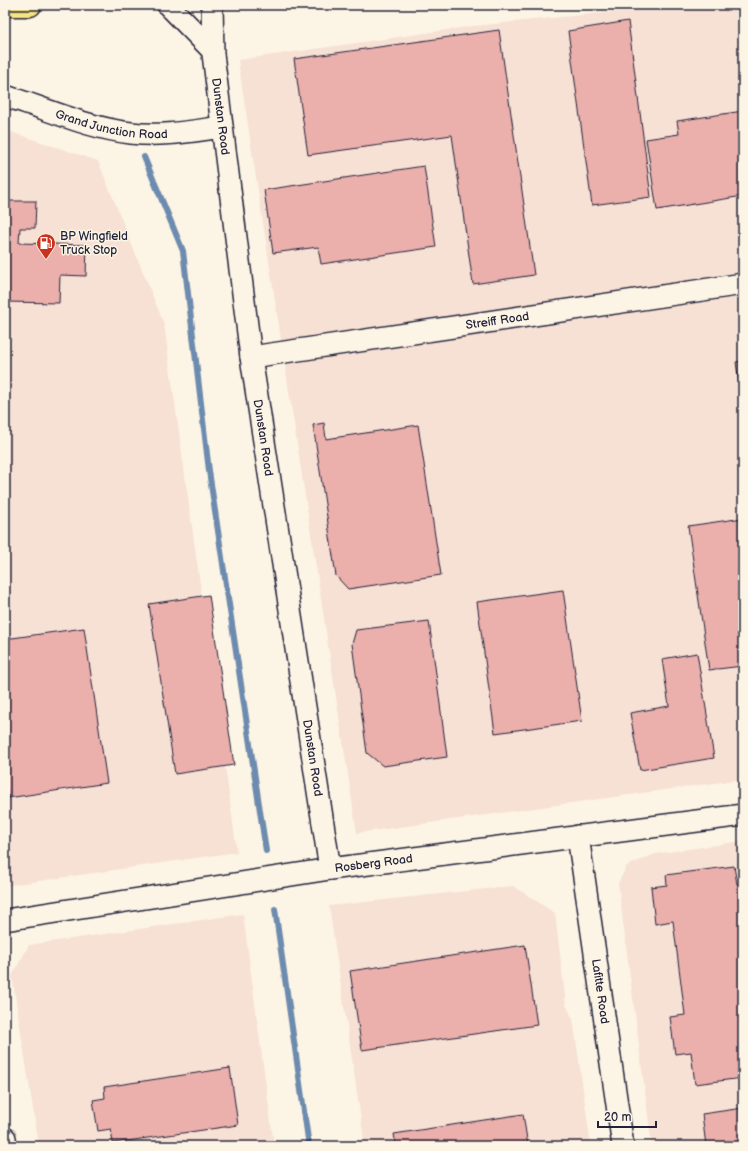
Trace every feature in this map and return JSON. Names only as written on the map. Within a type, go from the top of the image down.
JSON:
[{"type":"highway","points":[[5,5],[30,5]]},
{"type":"street","points":[[168,5],[212,50]]},
{"type":"street","name":"Dunstan Road","points":[[212,5],[212,50],[251,357],[330,869]]},
{"type":"street","name":"Grand Junction Road","points":[[5,96],[100,128],[131,133],[165,134],[222,126]]},
{"type":"street","name":"Streiff Road","points":[[251,357],[743,284]]},
{"type":"street","name":"Rosberg Road","points":[[5,920],[330,869],[743,815]]},
{"type":"street","name":"Lafitte Road","points":[[578,836],[623,1146]]},
{"type":"street","points":[[5,1138],[6,1146]]},
{"type":"shaded area","points":[[680,5],[743,5],[743,779],[357,833],[238,60],[474,26]]},
{"type":"shaded area","points":[[5,130],[98,161],[164,324],[237,852],[5,886]]},
{"type":"shaded area","points":[[743,841],[743,1146],[652,1146],[618,883],[627,866],[655,854]]},
{"type":"shaded area","points":[[513,886],[555,913],[566,1005],[573,1019],[591,1146],[365,1146],[329,906]]},
{"type":"shaded area","points":[[243,914],[274,1146],[39,1146],[12,976],[29,945]]},
{"type":"building","points":[[628,21],[651,197],[592,205],[568,31]]},
{"type":"building","points":[[499,30],[534,275],[473,284],[452,135],[308,155],[294,59]]},
{"type":"building","points":[[743,111],[743,196],[657,210],[646,139],[679,134],[677,121]]},
{"type":"building","points":[[424,166],[436,247],[321,264],[318,247],[273,253],[264,190]]},
{"type":"building","name":"BP Wingfield Truck Stop","points":[[5,201],[36,201],[35,228],[20,228],[19,243],[87,245],[86,276],[60,275],[59,303],[5,302]]},
{"type":"building","points":[[743,361],[743,410],[736,362]]},
{"type":"building","points":[[324,423],[326,439],[418,425],[441,575],[348,589],[336,576],[313,425]]},
{"type":"building","points":[[743,518],[743,666],[709,670],[688,526]]},
{"type":"building","points":[[563,590],[582,721],[495,733],[477,602]]},
{"type":"building","points":[[209,595],[234,765],[175,774],[149,604]]},
{"type":"building","points":[[429,621],[447,757],[383,766],[367,753],[352,644],[356,630]]},
{"type":"building","points":[[84,628],[107,783],[8,798],[5,780],[5,639]]},
{"type":"building","points":[[697,653],[714,758],[640,770],[630,713],[669,706],[662,659]]},
{"type":"building","points":[[734,866],[737,884],[743,883],[743,1078],[695,1084],[691,1052],[675,1054],[670,1017],[685,1015],[673,921],[655,924],[651,887],[667,885],[666,875]]},
{"type":"building","points":[[525,945],[537,1025],[362,1050],[350,971]]},
{"type":"building","points":[[230,1068],[238,1125],[113,1143],[111,1129],[98,1131],[93,1100],[105,1098],[104,1087]]},
{"type":"building","points":[[743,1108],[743,1146],[706,1146],[702,1114]]},
{"type":"building","points":[[523,1114],[528,1146],[396,1146],[394,1134]]},
{"type":"waterway","points":[[144,157],[183,251],[209,471],[266,851]]},
{"type":"waterway","points":[[275,909],[309,1146]]},
{"type":"place","name":"BP Wingfield Truck Stop","points":[[46,260]]}]
